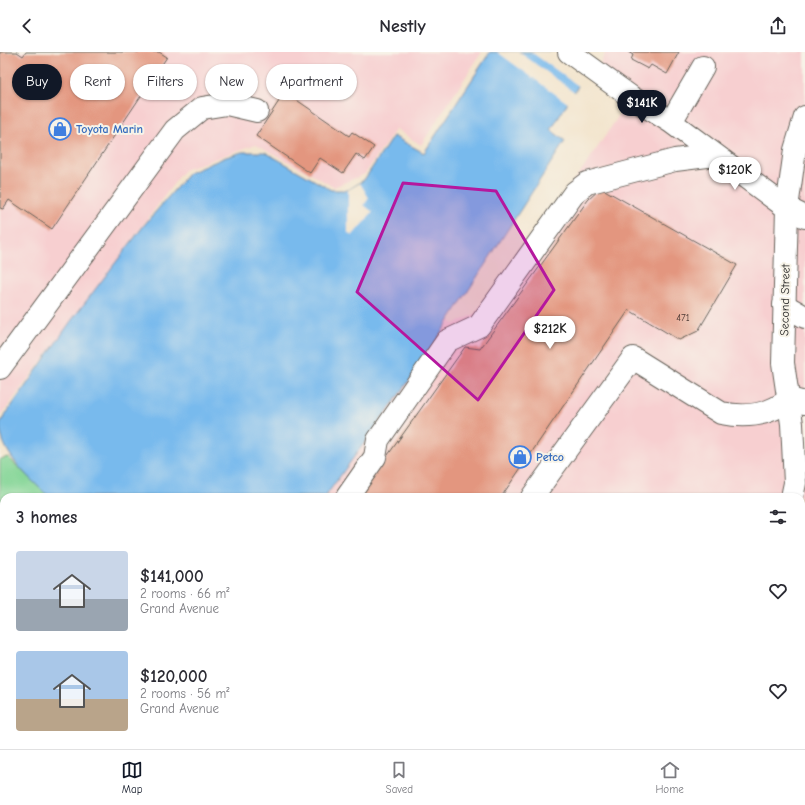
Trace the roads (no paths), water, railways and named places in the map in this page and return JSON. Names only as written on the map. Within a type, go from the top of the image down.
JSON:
[{"type":"main road","points":[[569,52],[631,97],[671,122],[796,212]]},
{"type":"main road","points":[[671,122],[703,67]]},
{"type":"main road","points":[[0,368],[175,130],[202,108],[227,104],[257,111]]},
{"type":"main road","name":"Second Street","points":[[793,490],[792,424],[797,401],[783,363],[784,304],[796,212],[795,150],[805,117]]},
{"type":"main road","points":[[350,493],[376,457],[378,440],[447,341],[479,326],[575,192],[587,183],[675,160],[715,155]]},
{"type":"main road","points":[[784,304],[805,317]]},
{"type":"main road","points":[[535,493],[633,358],[721,413],[735,416],[766,413],[797,401]]},
{"type":"water","points":[[490,52],[599,52],[551,130],[565,141],[417,370],[328,493],[45,493],[23,472],[16,463],[1,435],[0,425],[2,421],[71,321],[145,224],[189,173],[226,157],[242,152],[265,152],[331,190],[348,190],[364,180],[393,136],[424,153]]},
{"type":"place","name":"Toyota Marin","points":[[60,129]]},
{"type":"place","name":"Petco","points":[[520,457]]}]
